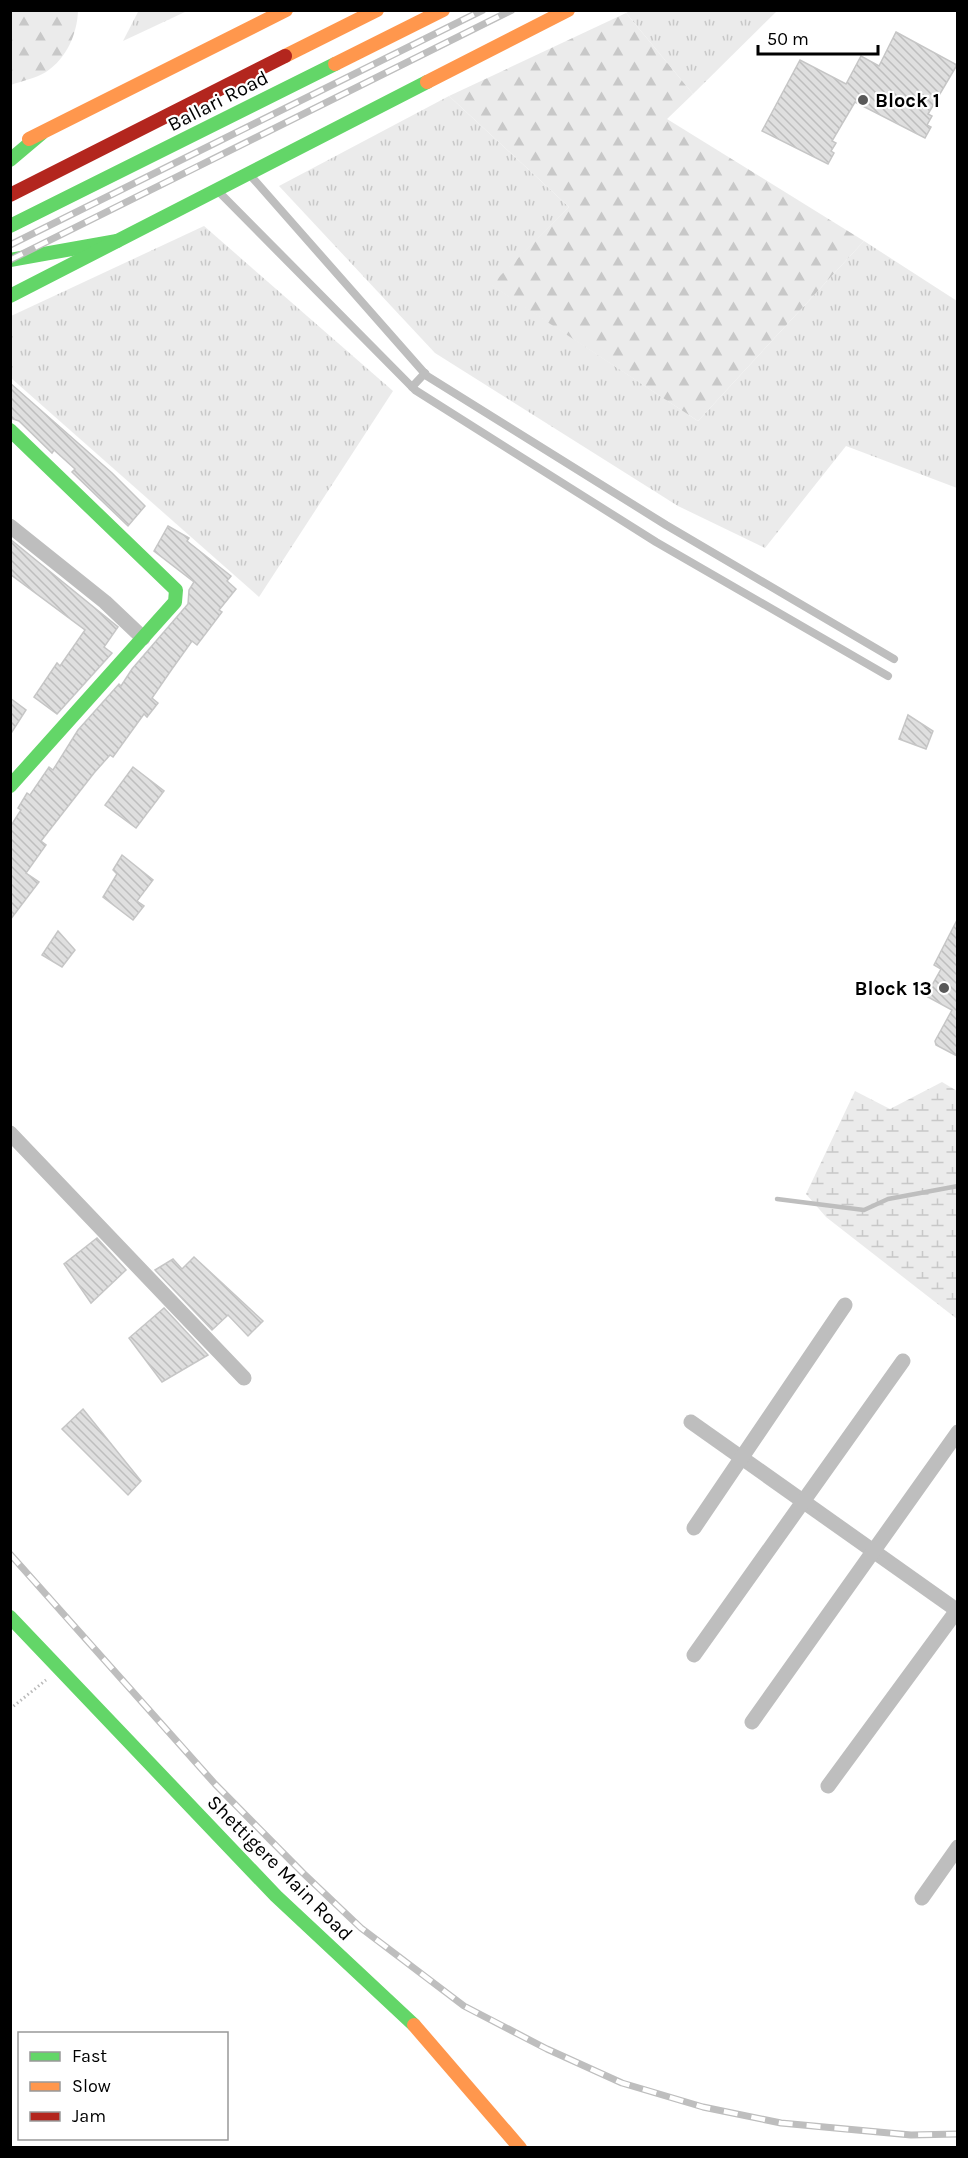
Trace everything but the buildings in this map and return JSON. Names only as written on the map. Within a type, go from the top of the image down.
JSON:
[{"type":"main road","points":[[10,149],[286,10]]},
{"type":"main road","name":"Ballari Road","points":[[10,195],[377,10]]},
{"type":"main road","name":"Ballari Road","points":[[10,226],[443,10]]},
{"type":"main road","points":[[10,296],[568,10]]},
{"type":"main road","points":[[10,160],[42,133]]},
{"type":"main road","points":[[10,260],[117,241]]},
{"type":"main road","points":[[10,430],[176,590],[175,602],[10,786]]},
{"type":"main road","name":"Shettigere Main Road","points":[[10,1617],[276,1896],[415,2026],[520,2148]]},
{"type":"street","points":[[10,526],[105,602],[143,638]]},
{"type":"street","points":[[10,1133],[244,1378]]},
{"type":"street","points":[[694,1528],[845,1305]]},
{"type":"street","points":[[694,1655],[903,1360]]},
{"type":"street","points":[[691,1422],[957,1610],[828,1786]]},
{"type":"street","points":[[752,1722],[957,1432]]},
{"type":"street","points":[[922,1898],[957,1847]]},
{"type":"lane","points":[[249,174],[425,373],[666,525],[894,658]]},
{"type":"lane","points":[[217,190],[412,387],[656,542],[888,676]]},
{"type":"lane","points":[[412,387],[425,373]]},
{"type":"path","points":[[10,1709],[59,1670]]},
{"type":"green space","points":[[11,10],[78,11],[73,37],[60,60],[42,74],[11,85]]},
{"type":"green space","points":[[139,10],[187,10],[187,11],[123,41]]},
{"type":"green space","points":[[632,10],[777,11],[693,94],[626,13]]},
{"type":"green space","points":[[626,13],[693,94],[667,119],[864,241],[698,421],[491,285],[569,207],[449,96]]},
{"type":"green space","points":[[449,96],[569,207],[492,285],[698,421],[864,241],[957,301],[957,488],[846,446],[765,548],[678,506],[435,353],[279,186]]},
{"type":"green space","points":[[204,226],[393,391],[259,597],[11,378],[11,316]]},
{"type":"green space","points":[[942,1082],[957,1091],[957,1319],[826,1217],[806,1194],[855,1091],[890,1109]]},
{"type":"waterway","points":[[777,1199],[864,1210],[888,1199],[958,1186]]},
{"type":"railway","points":[[10,245],[483,10]]},
{"type":"railway","points":[[10,260],[512,10]]},
{"type":"railway","points":[[10,1554],[215,1784],[303,1873],[361,1928],[464,2006],[547,2049],[622,2083],[703,2107],[781,2123],[911,2135],[958,2134]]},
{"type":"traffic: fast","points":[[10,226],[335,64]]},
{"type":"traffic: fast","points":[[10,296],[427,82]]},
{"type":"traffic: fast","points":[[10,160],[42,133]]},
{"type":"traffic: fast","points":[[10,260],[117,241]]},
{"type":"traffic: fast","points":[[10,430],[176,590],[175,602],[10,786]]},
{"type":"traffic: fast","points":[[10,1617],[276,1896],[414,2025]]},
{"type":"traffic: slow","points":[[29,139],[286,10]]},
{"type":"traffic: slow","points":[[285,56],[377,10]]},
{"type":"traffic: slow","points":[[335,64],[443,10]]},
{"type":"traffic: slow","points":[[427,82],[568,10]]},
{"type":"traffic: slow","points":[[414,2025],[520,2148]]},
{"type":"traffic: jam","points":[[10,195],[285,56]]},
{"type":"place","name":"Block 1","points":[[863,100]]},
{"type":"place","name":"Block 13","points":[[944,988]]}]
